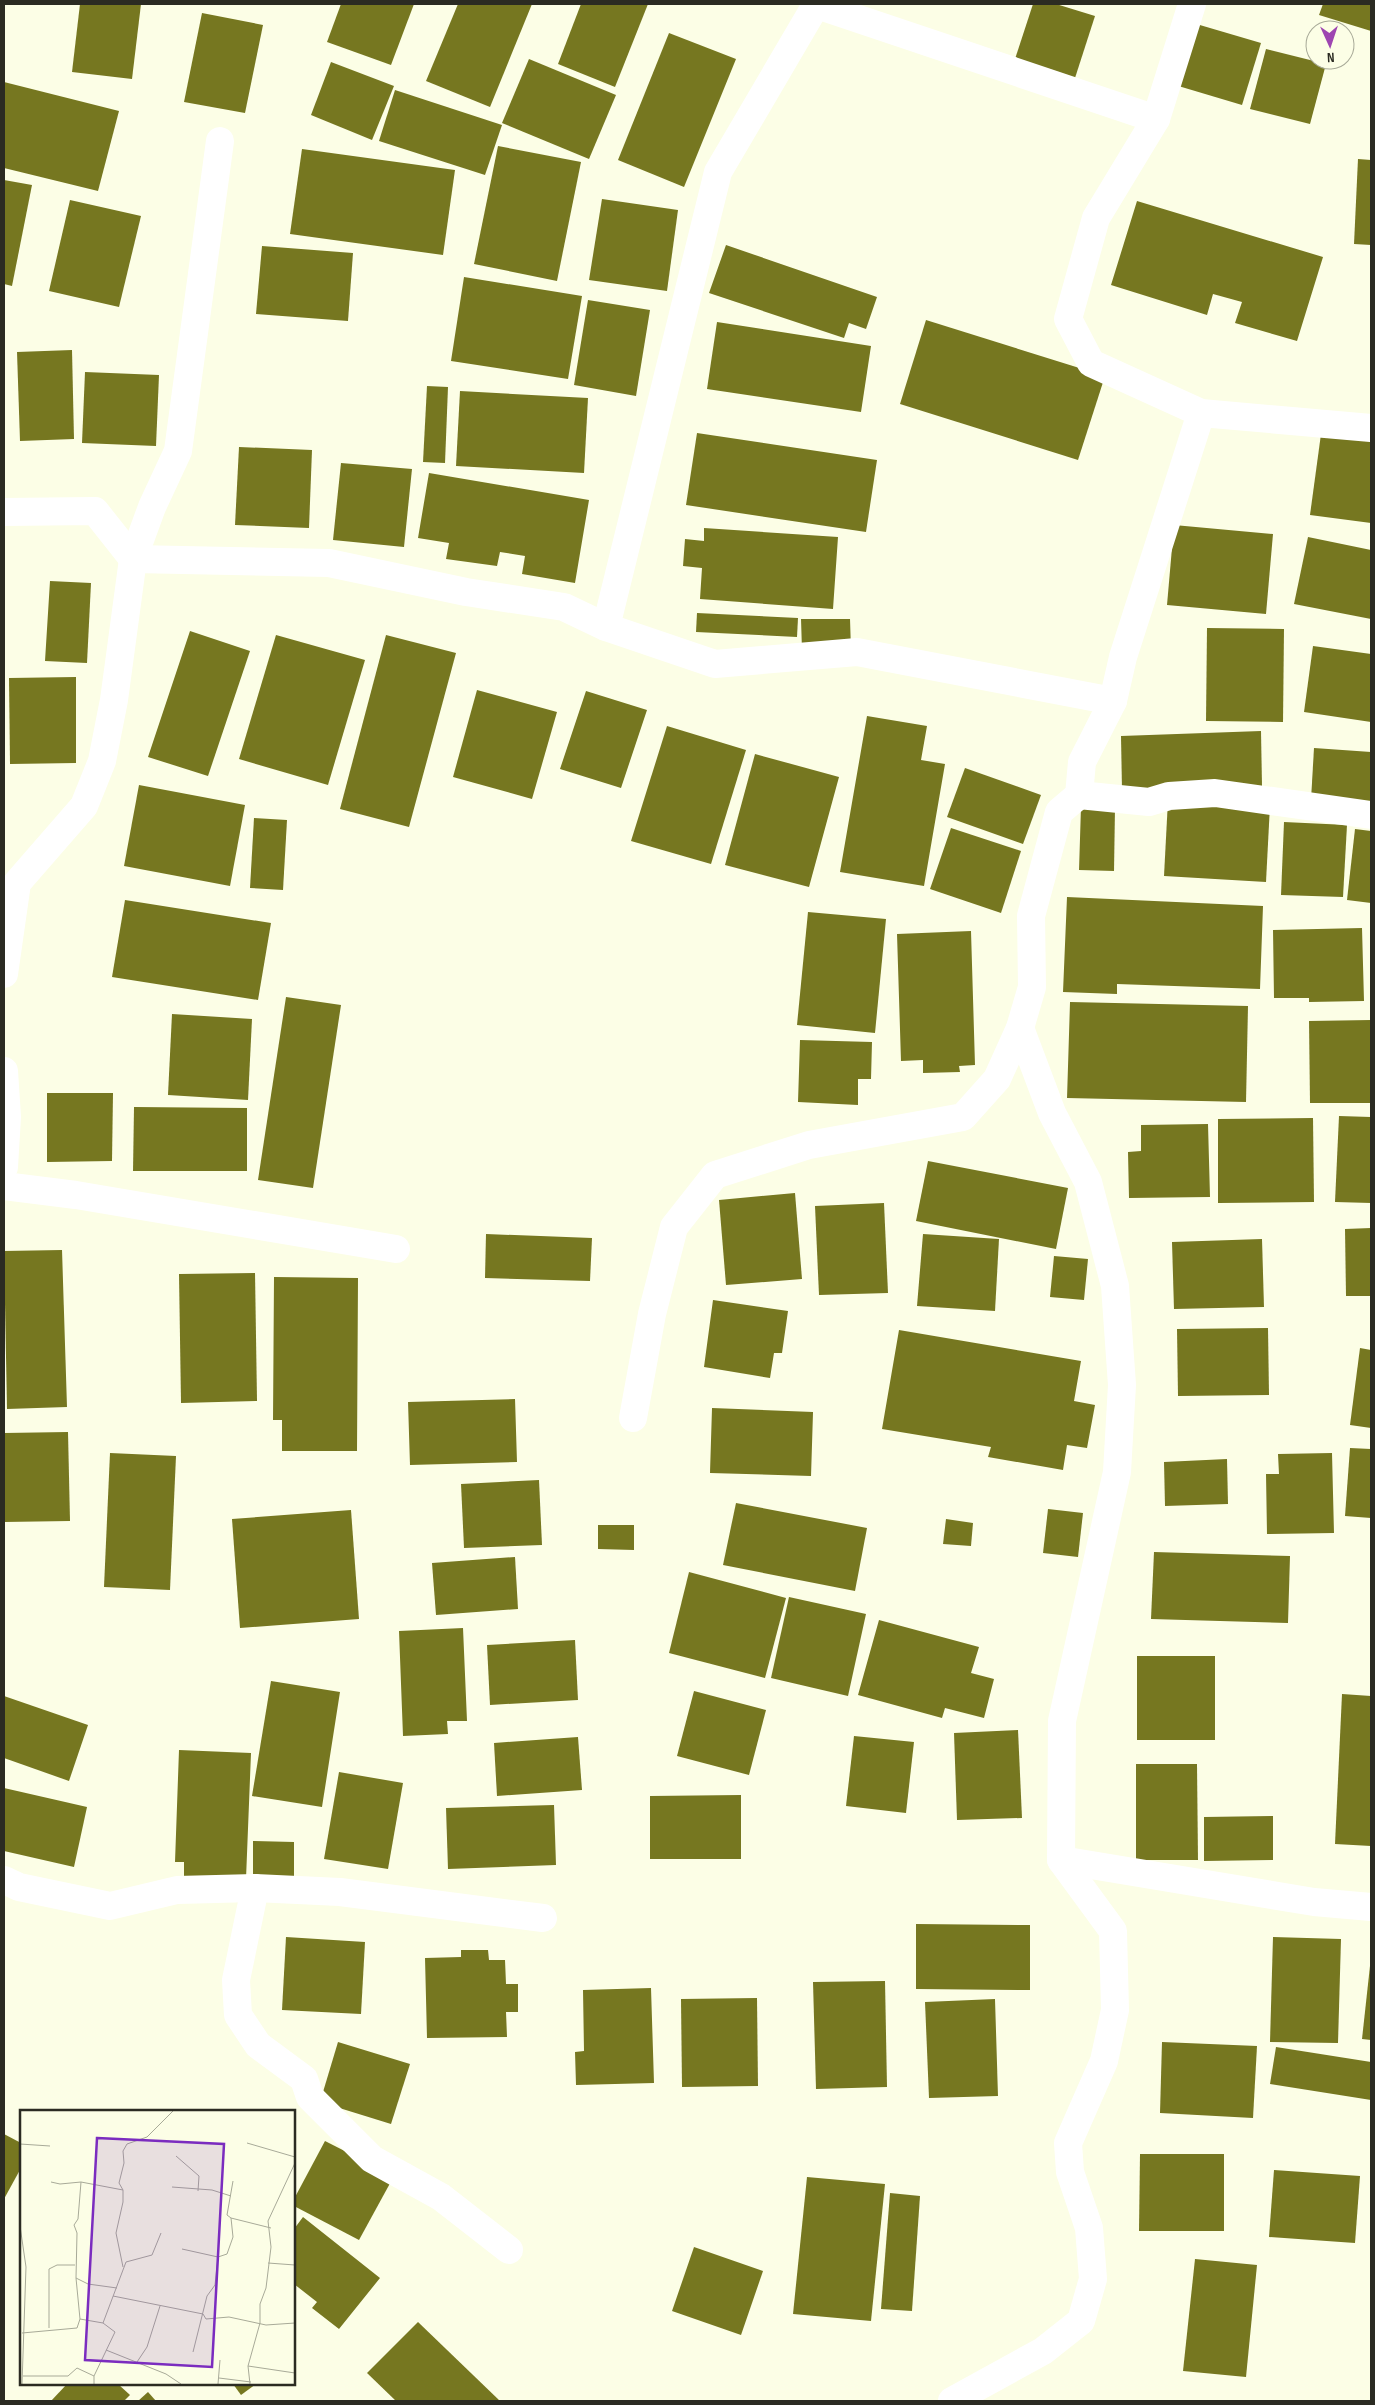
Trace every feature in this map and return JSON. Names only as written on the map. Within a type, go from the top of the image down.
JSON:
[{"type":"street","points":[[606,627],[718,172],[815,4],[1156,119]]},
{"type":"street","points":[[1192,4],[1156,119],[1096,218],[1068,319],[1091,364],[1201,413],[1371,428]]},
{"type":"street","points":[[4,974],[17,883],[84,806],[102,761],[114,700],[133,558],[152,507],[178,452],[220,141]]},
{"type":"street","points":[[633,1418],[652,1314],[674,1228],[714,1175],[809,1145],[963,1118],[997,1080],[1020,1028],[1032,987],[1031,916],[1059,812],[1079,795],[1082,762],[1113,701],[1123,657],[1201,413]]},
{"type":"street","points":[[4,512],[95,511],[133,558],[329,563],[466,592],[564,607],[606,627],[715,664],[858,652],[1113,701]]},
{"type":"street","points":[[1079,795],[1149,802],[1170,796],[1215,793],[1371,815]]},
{"type":"street","points":[[952,2401],[1043,2351],[1081,2321],[1093,2279],[1089,2228],[1070,2172],[1068,2143],[1104,2061],[1115,2010],[1112,1931],[1061,1860],[1062,1721],[1117,1472],[1122,1385],[1115,1286],[1088,1182],[1052,1114],[1020,1028]]},
{"type":"street","points":[[4,1071],[7,1117],[4,1166]]},
{"type":"street","points":[[4,1186],[76,1195],[396,1249]]},
{"type":"street","points":[[1061,1860],[1314,1902],[1371,1907]]},
{"type":"street","points":[[4,1880],[19,1887],[110,1906],[177,1890],[255,1888],[340,1892],[543,1918]]},
{"type":"street","points":[[255,1888],[236,1980],[238,2015],[258,2045],[304,2079],[310,2096],[372,2158],[441,2197],[509,2250]]},
{"type":"building","points":[[80,4],[141,4],[132,79],[72,72]]},
{"type":"building","points":[[341,4],[414,4],[391,65],[327,42]]},
{"type":"building","points":[[458,4],[532,4],[490,107],[426,81]]},
{"type":"building","points":[[581,4],[648,4],[615,87],[558,64]]},
{"type":"building","points":[[1033,4],[1056,4],[1095,16],[1075,78],[1015,59]]},
{"type":"building","points":[[1323,4],[1371,4],[1371,31],[1355,26],[1355,20],[1335,20],[1319,15]]},
{"type":"building","points":[[202,13],[263,25],[245,113],[184,102]]},
{"type":"building","points":[[1193,23],[1261,43],[1242,105],[1175,85]]},
{"type":"building","points":[[669,33],[736,59],[684,187],[618,160]]},
{"type":"building","points":[[1266,49],[1305,59],[1305,70],[1324,70],[1310,124],[1250,109]]},
{"type":"building","points":[[529,59],[616,95],[589,159],[502,123]]},
{"type":"building","points":[[331,62],[394,86],[372,140],[311,115]]},
{"type":"building","points":[[4,82],[119,111],[98,191],[4,168]]},
{"type":"building","points":[[395,90],[502,125],[485,175],[379,141]]},
{"type":"building","points":[[498,146],[581,162],[557,281],[474,264]]},
{"type":"building","points":[[302,149],[455,170],[443,255],[290,234]]},
{"type":"building","points":[[1358,159],[1371,160],[1371,245],[1354,244]]},
{"type":"building","points":[[4,180],[32,185],[12,286],[4,284]]},
{"type":"building","points":[[602,199],[678,210],[667,291],[589,280]]},
{"type":"building","points":[[70,200],[141,216],[119,307],[49,291]]},
{"type":"building","points":[[1137,201],[1323,257],[1297,341],[1235,323],[1242,302],[1213,294],[1207,315],[1111,285]]},
{"type":"building","points":[[726,245],[877,297],[866,329],[849,323],[844,338],[709,293]]},
{"type":"building","points":[[262,246],[353,253],[348,321],[256,314]]},
{"type":"building","points":[[464,277],[582,296],[568,379],[451,361]]},
{"type":"building","points":[[588,300],[650,310],[636,396],[574,385]]},
{"type":"building","points":[[926,320],[1105,376],[1078,460],[900,404]]},
{"type":"building","points":[[717,322],[871,346],[861,412],[707,389]]},
{"type":"building","points":[[72,350],[74,439],[20,441],[17,352]]},
{"type":"building","points":[[85,372],[159,375],[156,446],[82,443]]},
{"type":"building","points":[[427,386],[448,387],[445,463],[423,462]]},
{"type":"building","points":[[460,391],[588,398],[584,473],[456,466]]},
{"type":"building","points":[[697,433],[877,460],[866,532],[686,505]]},
{"type":"building","points":[[1321,434],[1371,440],[1371,523],[1310,515]]},
{"type":"building","points":[[239,447],[312,450],[309,528],[235,525]]},
{"type":"building","points":[[341,463],[412,469],[404,547],[333,540]]},
{"type":"building","points":[[429,473],[589,500],[575,583],[522,574],[525,556],[500,552],[497,566],[446,559],[449,543],[418,538]]},
{"type":"building","points":[[1174,525],[1273,534],[1266,614],[1167,605]]},
{"type":"building","points":[[704,528],[838,537],[833,609],[700,599],[702,568],[683,566],[685,539],[704,541]]},
{"type":"building","points":[[1308,537],[1371,550],[1371,619],[1294,604]]},
{"type":"building","points":[[50,581],[91,583],[87,663],[45,661]]},
{"type":"building","points":[[697,613],[798,618],[797,637],[696,632]]},
{"type":"building","points":[[801,619],[850,619],[851,651],[802,651]]},
{"type":"building","points":[[1207,628],[1284,629],[1283,722],[1206,721]]},
{"type":"building","points":[[190,631],[250,651],[208,776],[148,757]]},
{"type":"building","points":[[276,635],[365,660],[328,785],[239,759]]},
{"type":"building","points":[[386,635],[456,653],[409,827],[340,809]]},
{"type":"building","points":[[1313,646],[1371,654],[1371,722],[1304,712]]},
{"type":"building","points":[[76,677],[76,763],[10,764],[9,678]]},
{"type":"building","points":[[477,690],[557,712],[532,799],[453,777]]},
{"type":"building","points":[[586,691],[647,710],[621,788],[560,769]]},
{"type":"building","points":[[867,716],[927,726],[921,760],[945,764],[924,886],[840,872]]},
{"type":"building","points":[[667,726],[746,750],[711,864],[631,841]]},
{"type":"building","points":[[1261,731],[1262,786],[1122,790],[1121,736]]},
{"type":"building","points":[[1314,748],[1371,752],[1371,804],[1311,800]]},
{"type":"building","points":[[755,754],[839,777],[809,887],[725,865]]},
{"type":"building","points":[[965,768],[1041,795],[1023,844],[947,817]]},
{"type":"building","points":[[139,785],[245,805],[230,886],[124,866]]},
{"type":"building","points":[[1168,800],[1270,805],[1266,882],[1164,876]]},
{"type":"building","points":[[1081,806],[1115,807],[1114,871],[1079,870]]},
{"type":"building","points":[[254,818],[287,820],[283,890],[250,888]]},
{"type":"building","points":[[1284,822],[1347,825],[1343,897],[1281,895]]},
{"type":"building","points":[[951,828],[1021,851],[1001,913],[930,889]]},
{"type":"building","points":[[1355,829],[1371,831],[1371,903],[1347,900]]},
{"type":"building","points":[[1067,897],[1263,906],[1260,989],[1117,984],[1117,994],[1063,992]]},
{"type":"building","points":[[125,900],[271,923],[258,1000],[112,977]]},
{"type":"building","points":[[808,912],[886,919],[875,1033],[797,1025]]},
{"type":"building","points":[[1362,928],[1364,1001],[1309,1002],[1309,998],[1274,998],[1273,930]]},
{"type":"building","points":[[971,931],[975,1065],[959,1066],[960,1072],[923,1073],[923,1060],[901,1061],[897,934]]},
{"type":"building","points":[[286,997],[341,1005],[313,1188],[258,1180]]},
{"type":"building","points":[[1070,1002],[1248,1006],[1246,1102],[1067,1098]]},
{"type":"building","points":[[172,1014],[252,1019],[248,1100],[168,1095]]},
{"type":"building","points":[[1371,1020],[1371,1103],[1310,1103],[1309,1021]]},
{"type":"building","points":[[800,1040],[872,1042],[871,1079],[858,1079],[858,1105],[798,1102]]},
{"type":"building","points":[[47,1093],[113,1093],[112,1161],[47,1162]]},
{"type":"building","points":[[134,1107],[247,1108],[247,1171],[133,1171]]},
{"type":"building","points":[[1339,1116],[1371,1117],[1371,1203],[1335,1202]]},
{"type":"building","points":[[1313,1118],[1314,1202],[1218,1203],[1218,1119]]},
{"type":"building","points":[[1208,1124],[1210,1197],[1129,1198],[1128,1152],[1141,1151],[1141,1125]]},
{"type":"building","points":[[928,1161],[1068,1188],[1056,1249],[916,1221]]},
{"type":"building","points":[[795,1193],[802,1279],[726,1285],[719,1200]]},
{"type":"building","points":[[884,1203],[888,1293],[819,1295],[815,1206]]},
{"type":"building","points":[[1371,1228],[1371,1296],[1346,1296],[1345,1229]]},
{"type":"building","points":[[486,1234],[592,1238],[590,1281],[485,1278]]},
{"type":"building","points":[[923,1234],[999,1239],[995,1311],[917,1306]]},
{"type":"building","points":[[1262,1239],[1264,1307],[1174,1309],[1172,1242]]},
{"type":"building","points":[[62,1250],[67,1407],[7,1409],[4,1251]]},
{"type":"building","points":[[1054,1256],[1088,1259],[1084,1300],[1050,1297]]},
{"type":"building","points":[[255,1273],[257,1401],[181,1403],[179,1274]]},
{"type":"building","points":[[274,1277],[358,1278],[357,1451],[282,1451],[282,1420],[273,1420]]},
{"type":"building","points":[[713,1300],[788,1311],[782,1353],[774,1353],[770,1378],[704,1367]]},
{"type":"building","points":[[1268,1328],[1269,1395],[1178,1396],[1177,1329]]},
{"type":"building","points":[[899,1330],[1081,1361],[1074,1401],[1095,1405],[1087,1448],[1067,1445],[1063,1470],[988,1457],[991,1447],[882,1429]]},
{"type":"building","points":[[1360,1348],[1371,1350],[1371,1428],[1350,1425]]},
{"type":"building","points":[[515,1399],[517,1462],[410,1465],[408,1402]]},
{"type":"building","points":[[712,1408],[813,1412],[811,1476],[710,1473]]},
{"type":"building","points":[[68,1432],[70,1521],[4,1522],[4,1433]]},
{"type":"building","points":[[1350,1448],[1371,1449],[1371,1518],[1345,1516]]},
{"type":"building","points":[[110,1453],[176,1456],[170,1590],[104,1587]]},
{"type":"building","points":[[1332,1453],[1334,1533],[1267,1534],[1266,1474],[1279,1474],[1278,1454]]},
{"type":"building","points":[[1227,1459],[1228,1504],[1165,1506],[1164,1462]]},
{"type":"building","points":[[539,1480],[542,1545],[464,1548],[461,1484]]},
{"type":"building","points":[[736,1503],[867,1528],[855,1591],[723,1565]]},
{"type":"building","points":[[1048,1509],[1083,1513],[1078,1557],[1043,1553]]},
{"type":"building","points":[[351,1510],[359,1619],[240,1628],[232,1519]]},
{"type":"building","points":[[946,1519],[973,1523],[971,1546],[943,1544]]},
{"type":"building","points":[[598,1525],[634,1525],[634,1550],[598,1549]]},
{"type":"building","points":[[1154,1552],[1290,1556],[1288,1623],[1151,1619]]},
{"type":"building","points":[[515,1557],[518,1609],[436,1615],[432,1563]]},
{"type":"building","points":[[689,1572],[786,1598],[765,1678],[669,1653]]},
{"type":"building","points":[[789,1597],[866,1614],[848,1696],[771,1678]]},
{"type":"building","points":[[879,1620],[979,1647],[971,1673],[994,1679],[984,1718],[945,1708],[942,1718],[858,1695]]},
{"type":"building","points":[[463,1628],[467,1721],[447,1721],[448,1734],[403,1736],[399,1631]]},
{"type":"building","points":[[575,1640],[578,1700],[490,1705],[487,1645]]},
{"type":"building","points":[[1137,1656],[1215,1656],[1215,1740],[1137,1740]]},
{"type":"building","points":[[271,1681],[340,1692],[322,1807],[252,1796]]},
{"type":"building","points":[[694,1691],[766,1710],[749,1775],[677,1756]]},
{"type":"building","points":[[1342,1694],[1371,1696],[1371,1846],[1335,1844]]},
{"type":"building","points":[[4,1696],[88,1725],[69,1781],[4,1758]]},
{"type":"building","points":[[1018,1730],[1022,1818],[957,1820],[954,1733]]},
{"type":"building","points":[[854,1736],[914,1742],[906,1813],[846,1806]]},
{"type":"building","points":[[578,1737],[582,1790],[497,1796],[494,1743]]},
{"type":"building","points":[[179,1750],[251,1753],[246,1879],[184,1877],[184,1862],[175,1862]]},
{"type":"building","points":[[1136,1764],[1197,1764],[1198,1860],[1136,1860]]},
{"type":"building","points":[[339,1772],[403,1783],[388,1869],[324,1859]]},
{"type":"building","points":[[4,1788],[87,1807],[74,1867],[4,1851]]},
{"type":"building","points":[[741,1795],[741,1859],[650,1859],[650,1796]]},
{"type":"building","points":[[554,1805],[556,1865],[448,1869],[446,1808]]},
{"type":"building","points":[[1273,1816],[1273,1860],[1204,1861],[1204,1817]]},
{"type":"building","points":[[253,1841],[294,1842],[294,1883],[253,1883]]},
{"type":"building","points":[[916,1924],[1030,1925],[1030,1990],[916,1989]]},
{"type":"building","points":[[286,1937],[365,1942],[361,2014],[282,2010]]},
{"type":"building","points":[[1273,1937],[1341,1939],[1338,2043],[1270,2042]]},
{"type":"building","points":[[461,1950],[488,1950],[489,1960],[505,1960],[506,1984],[518,1984],[518,2012],[506,2012],[507,2037],[427,2038],[425,1958],[461,1957]]},
{"type":"building","points":[[1371,1966],[1371,2040],[1362,2039]]},
{"type":"building","points":[[885,1981],[887,2087],[816,2089],[813,1982]]},
{"type":"building","points":[[651,1988],[654,2083],[576,2085],[575,2052],[584,2051],[583,1990]]},
{"type":"building","points":[[757,1998],[758,2086],[682,2087],[681,1999]]},
{"type":"building","points":[[995,1999],[998,2096],[929,2098],[925,2002]]},
{"type":"building","points":[[338,2042],[410,2064],[391,2124],[320,2102]]},
{"type":"building","points":[[1162,2042],[1257,2046],[1253,2118],[1160,2113]]},
{"type":"building","points":[[1276,2047],[1371,2062],[1371,2100],[1270,2084]]},
{"type":"building","points":[[4,2134],[20,2142],[20,2170],[4,2199]]},
{"type":"building","points":[[325,2141],[394,2176],[359,2240],[295,2207],[295,2197]]},
{"type":"building","points":[[1140,2154],[1224,2154],[1224,2231],[1139,2231]]},
{"type":"building","points":[[1274,2170],[1360,2176],[1355,2243],[1269,2237]]},
{"type":"building","points":[[807,2177],[885,2184],[871,2321],[793,2314]]},
{"type":"building","points":[[890,2193],[920,2196],[912,2311],[881,2309]]},
{"type":"building","points":[[303,2217],[380,2278],[339,2329],[312,2308],[317,2302],[295,2285],[295,2228]]},
{"type":"building","points":[[694,2247],[763,2271],[741,2335],[672,2311]]},
{"type":"building","points":[[1195,2259],[1257,2265],[1246,2377],[1183,2371]]},
{"type":"building","points":[[418,2322],[500,2401],[396,2401],[367,2373]]},
{"type":"building","points":[[66,2385],[119,2385],[130,2395],[124,2401],[51,2401]]},
{"type":"building","points":[[234,2385],[255,2385],[241,2395]]},
{"type":"building","points":[[148,2392],[156,2401],[138,2401]]}]
